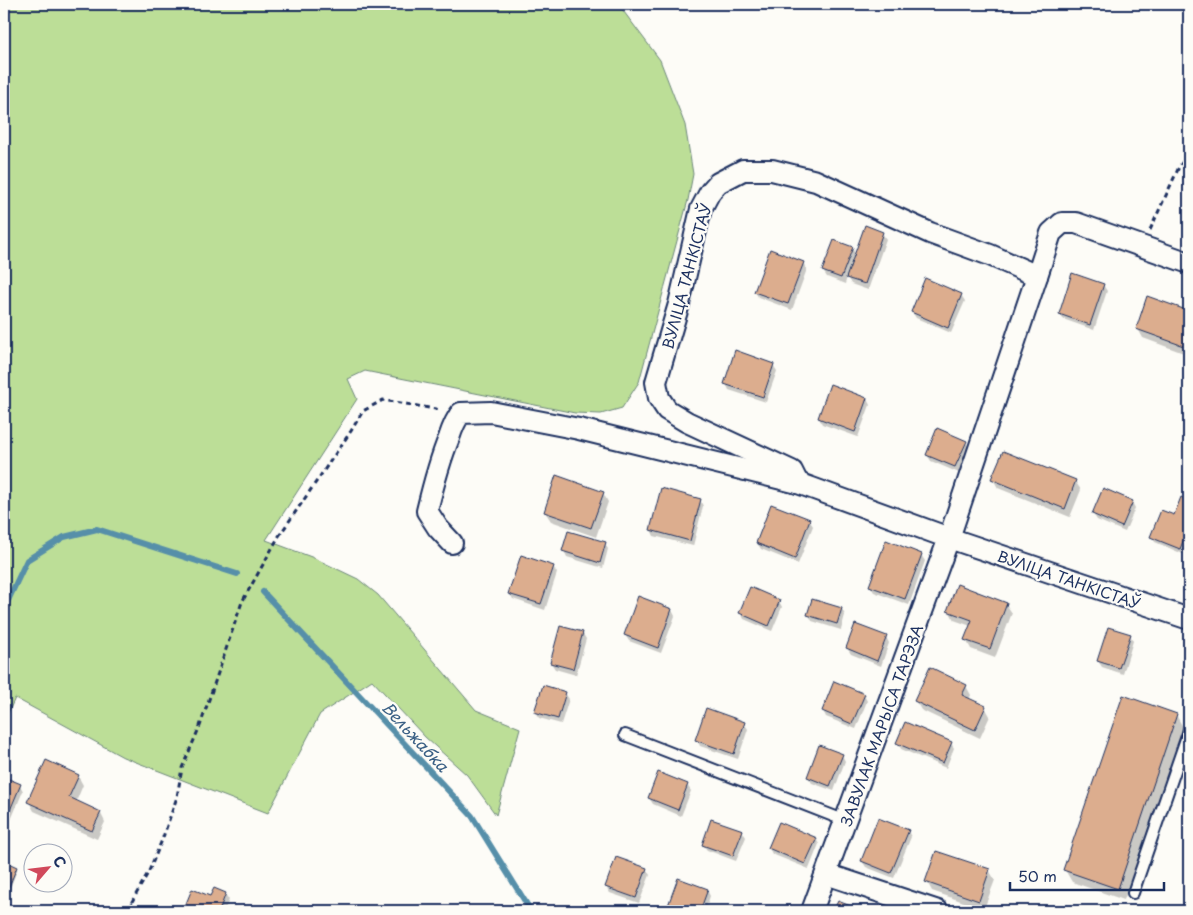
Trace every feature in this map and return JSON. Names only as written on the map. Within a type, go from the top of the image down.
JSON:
[{"type":"street","name":"ВУЛІЦА ТАНКІСТАЎ","points":[[798,483],[792,471],[687,422],[667,410],[659,398],[656,382],[678,304],[701,209],[710,192],[718,184],[743,170],[772,170],[816,181],[930,232],[990,255],[1037,276]]},
{"type":"street","points":[[950,538],[1051,233],[1062,223],[1076,223],[1189,263]]},
{"type":"street","name":"ВУЛІЦА ТАНКІСТАЎ","points":[[461,413],[491,412],[571,427],[798,483],[950,538],[1189,620]]},
{"type":"street","points":[[452,543],[438,528],[427,511],[442,455],[456,419],[461,413]]},
{"type":"street","name":"ЗАВУЛАК МАРЫСА ТАРЭЗА","points":[[812,911],[950,538]]},
{"type":"street","points":[[826,874],[938,911]]},
{"type":"lane","points":[[1133,893],[1189,730]]},
{"type":"lane","points":[[624,735],[846,821]]},
{"type":"path","points":[[1143,247],[1179,167],[1189,153]]},
{"type":"path","points":[[129,911],[129,907],[149,870],[165,832],[177,797],[182,768],[200,726],[242,602],[279,536],[352,431],[363,411],[383,400],[461,413]]},
{"type":"green space","points":[[4,4],[618,4],[660,60],[685,125],[693,174],[688,200],[639,382],[622,408],[601,414],[575,413],[365,371],[348,379],[357,399],[266,540],[314,558],[358,579],[378,595],[476,710],[520,728],[496,815],[467,775],[425,737],[372,680],[320,714],[268,813],[123,757],[15,698],[4,722]]},
{"type":"building","points":[[865,225],[883,232],[865,284],[846,278]]},
{"type":"building","points":[[834,240],[853,247],[841,278],[822,271]]},
{"type":"building","points":[[770,249],[804,262],[788,304],[754,292]]},
{"type":"building","points":[[1072,273],[1104,284],[1090,325],[1059,314]]},
{"type":"building","points":[[925,278],[962,294],[948,328],[911,312]]},
{"type":"building","points":[[1147,296],[1189,311],[1189,348],[1136,329]]},
{"type":"building","points":[[735,350],[774,364],[763,397],[724,384]]},
{"type":"building","points":[[830,384],[867,398],[855,432],[818,418]]},
{"type":"building","points":[[937,428],[967,441],[955,467],[926,455]]},
{"type":"building","points":[[1003,451],[1076,480],[1065,509],[991,479]]},
{"type":"building","points":[[556,475],[604,492],[591,528],[544,512]]},
{"type":"building","points":[[661,488],[701,499],[690,541],[650,530]]},
{"type":"building","points":[[1103,488],[1133,501],[1122,527],[1092,514]]},
{"type":"building","points":[[1181,497],[1189,501],[1189,526],[1180,549],[1150,537],[1161,510],[1174,515]]},
{"type":"building","points":[[771,504],[810,519],[795,559],[756,543]]},
{"type":"building","points":[[568,531],[606,542],[600,563],[562,551]]},
{"type":"building","points":[[886,540],[922,554],[905,599],[869,586]]},
{"type":"building","points":[[521,555],[554,566],[541,604],[508,594]]},
{"type":"building","points":[[957,584],[1007,603],[990,649],[964,640],[972,620],[947,611]]},
{"type":"building","points":[[750,587],[780,600],[769,626],[739,613]]},
{"type":"building","points":[[638,596],[672,609],[658,648],[624,635]]},
{"type":"building","points":[[812,599],[842,608],[837,624],[807,615]]},
{"type":"building","points":[[855,624],[887,636],[877,661],[846,648]]},
{"type":"building","points":[[560,626],[583,632],[573,669],[550,663]]},
{"type":"building","points":[[1108,627],[1131,634],[1119,668],[1097,661]]},
{"type":"building","points":[[930,667],[967,685],[962,695],[986,706],[975,730],[914,701]]},
{"type":"building","points":[[834,681],[865,694],[852,724],[822,711]]},
{"type":"building","points":[[543,685],[566,692],[558,719],[534,712]]},
{"type":"building","points":[[1123,695],[1177,714],[1118,889],[1063,870]]},
{"type":"building","points":[[706,708],[745,722],[734,754],[695,740]]},
{"type":"building","points":[[905,722],[952,742],[943,763],[896,743]]},
{"type":"building","points":[[819,745],[843,754],[830,786],[807,777]]},
{"type":"building","points":[[46,760],[79,775],[69,797],[101,812],[92,831],[27,802]]},
{"type":"building","points":[[658,772],[688,784],[678,810],[648,798]]},
{"type":"building","points":[[4,777],[21,784],[8,815],[4,814]]},
{"type":"building","points":[[878,818],[909,830],[891,873],[861,861]]},
{"type":"building","points":[[711,819],[743,830],[733,856],[702,845]]},
{"type":"building","points":[[779,822],[817,838],[805,864],[768,848]]},
{"type":"building","points":[[936,851],[990,869],[979,901],[925,882]]},
{"type":"building","points":[[616,857],[647,868],[636,898],[605,887]]},
{"type":"building","points":[[4,861],[17,867],[8,889],[4,887]]},
{"type":"building","points":[[678,878],[708,889],[700,911],[666,911]]},
{"type":"building","points":[[214,888],[226,893],[219,911],[183,911],[192,889],[210,896]]},
{"type":"building","points":[[838,901],[863,911],[833,911]]},
{"type":"building","points":[[7,904],[24,911],[5,911]]},
{"type":"waterway","name":"Вельжабка","points":[[4,609],[27,560],[64,537],[97,529],[237,574]]},
{"type":"waterway","name":"Вельжабка","points":[[263,592],[472,816],[531,911]]}]
